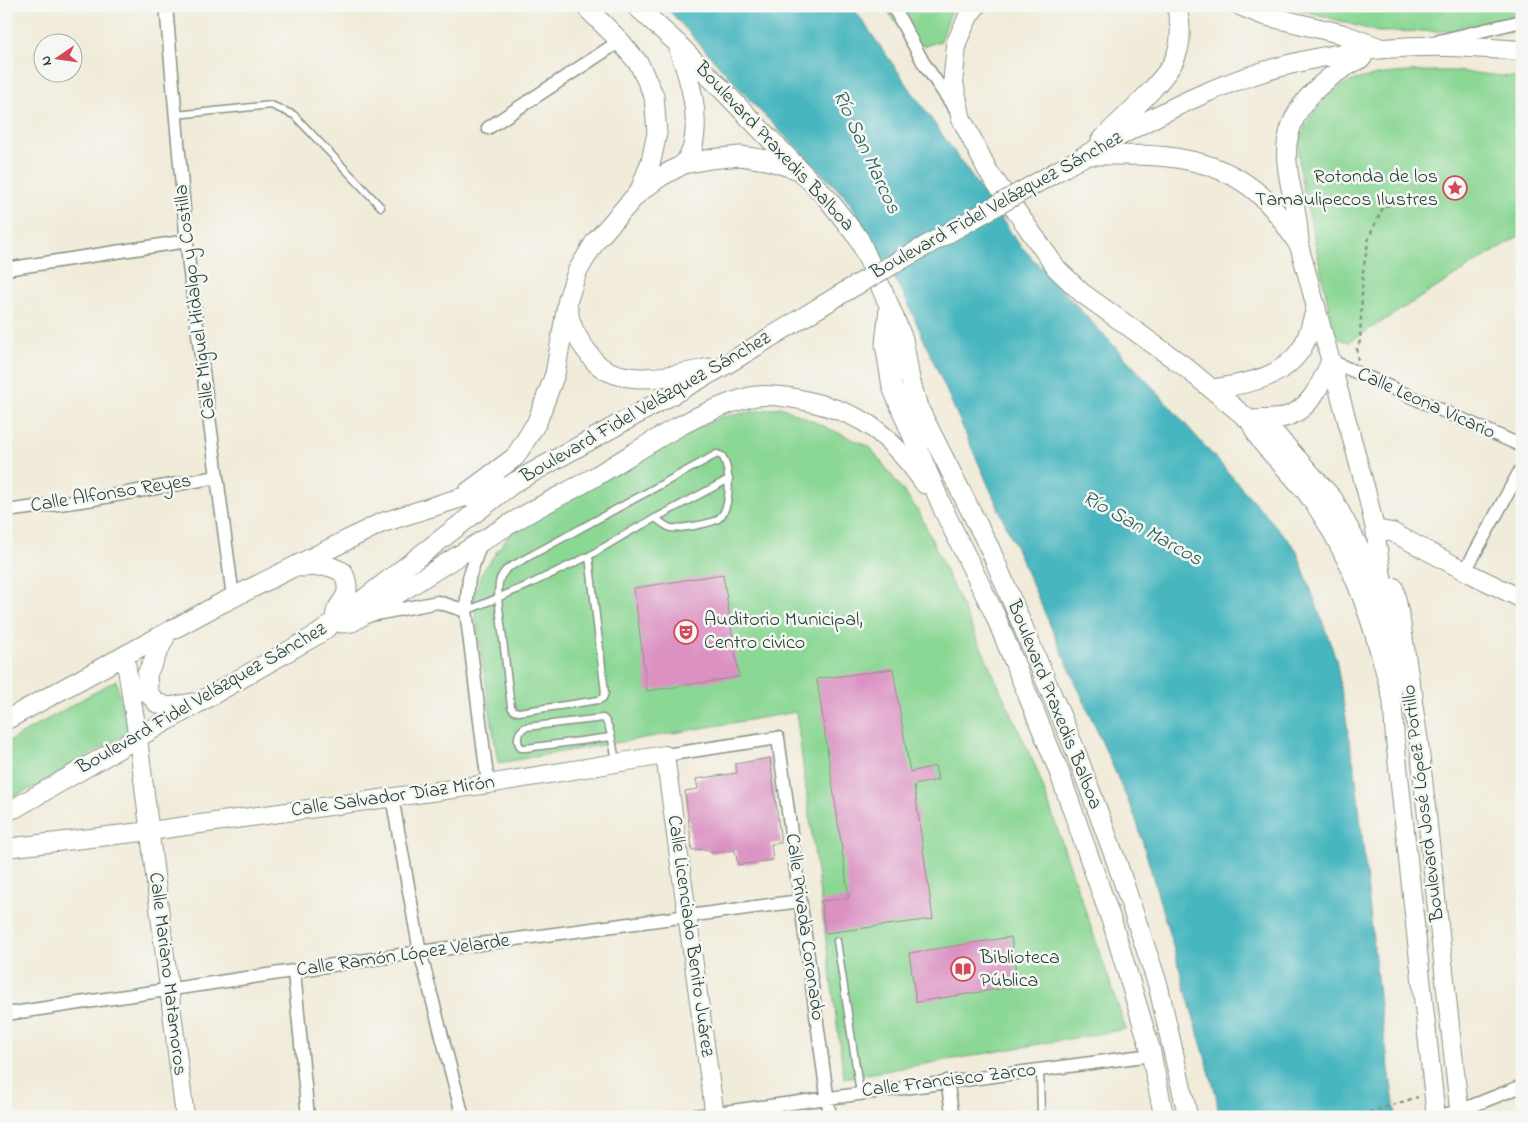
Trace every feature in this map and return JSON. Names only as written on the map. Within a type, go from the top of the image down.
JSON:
[{"type":"main road","points":[[585,6],[620,41],[639,64],[654,96],[657,133],[650,161],[638,193]]},
{"type":"main road","name":"Boulevard Praxedis Balboa","points":[[636,6],[678,44],[827,198],[859,239],[890,305],[903,339],[910,378],[918,407],[990,549],[1074,747],[1111,847],[1158,985],[1188,1117]]},
{"type":"main road","points":[[976,6],[969,15],[957,41],[953,80],[961,118],[988,171],[1057,269],[1082,294],[1177,361],[1214,389],[1249,420],[1277,436],[1333,499],[1361,551],[1413,695]]},
{"type":"main road","points":[[1086,155],[1158,82],[1170,67],[1177,55],[1180,31],[1176,6]]},
{"type":"main road","points":[[1241,6],[1263,14],[1342,34],[1381,48]]},
{"type":"main road","points":[[678,44],[688,76],[694,105],[692,150],[684,164]]},
{"type":"main road","name":"Boulevard Fidel Velázquez Sánchez","points":[[6,811],[15,808],[320,633],[511,485],[727,364],[846,291],[1165,112],[1204,94],[1259,73],[1291,64],[1381,48],[1450,46],[1522,51]]},
{"type":"main road","points":[[1299,245],[1296,214],[1286,161],[1287,144],[1295,117],[1307,99],[1331,75],[1381,48]]},
{"type":"main road","points":[[1086,155],[1153,155],[1198,161],[1229,174],[1259,193],[1281,217],[1299,245]]},
{"type":"main road","points":[[460,498],[515,457],[537,422],[555,374],[568,300],[576,272],[595,242],[638,193],[660,177],[684,164],[710,158],[740,156],[767,160],[800,170]]},
{"type":"main road","points":[[568,300],[569,319],[580,342],[596,363],[612,372],[639,378],[667,377],[727,364]]},
{"type":"main road","name":"Boulevard Praxedis Balboa","points":[[890,305],[886,344],[892,387],[944,511],[995,615],[1058,769],[1113,925],[1151,1055],[1164,1117]]},
{"type":"main road","points":[[1214,389],[1267,378],[1283,367],[1302,347],[1316,308]]},
{"type":"main road","points":[[1249,420],[1282,418],[1294,413],[1305,405],[1318,391],[1331,361]]},
{"type":"main road","points":[[295,566],[329,566],[343,572],[347,582],[347,596],[335,613],[335,620],[342,623],[352,622],[481,542],[670,431],[701,415],[755,396],[778,396],[807,401],[827,406],[862,420],[895,446],[919,475],[944,511]]},
{"type":"main road","points":[[1249,420],[1264,446],[1289,470],[1314,502],[1354,572],[1377,639],[1392,706]]},
{"type":"main road","name":"Boulevard Fidel Velázquez Sánchez","points":[[6,720],[232,598],[381,523],[460,498],[511,485]]},
{"type":"main road","points":[[168,633],[147,674],[148,693],[157,703],[169,707],[205,700]]},
{"type":"main road","points":[[1088,856],[1111,847]]},
{"type":"street","name":"Calle Miguel Hidalgo y Costilla","points":[[166,6],[188,266],[232,598]]},
{"type":"street","points":[[893,6],[923,62],[961,118]]},
{"type":"street","points":[[1423,46],[1522,21]]},
{"type":"street","points":[[488,128],[620,41]]},
{"type":"street","points":[[6,269],[187,241]]},
{"type":"street","name":"Boulevard José López Portillo","points":[[1299,245],[1402,621],[1416,718],[1459,1114]]},
{"type":"street","name":"Calle Leona Vicario","points":[[1331,361],[1522,446]]},
{"type":"street","points":[[1465,571],[1520,471]]},
{"type":"street","name":"Calle Alfonso Reyes","points":[[6,511],[88,500],[217,477]]},
{"type":"street","points":[[1378,529],[1392,532],[1522,599]]},
{"type":"street","name":"Boulevard José López Portillo","points":[[1378,529],[1388,625],[1392,706],[1436,1117]]},
{"type":"street","points":[[481,542],[469,578],[466,611],[488,784]]},
{"type":"street","points":[[362,617],[438,602],[466,611]]},
{"type":"street","name":"Calle Mariano Matamoros","points":[[125,656],[150,831],[184,1117]]},
{"type":"street","points":[[1392,706],[1416,718]]},
{"type":"street","name":"Calle Salvador Díaz Mirón","points":[[6,848],[150,831],[488,784],[616,762],[778,738]]},
{"type":"street","name":"Calle Privada Coronado","points":[[778,738],[830,1117]]},
{"type":"street","name":"Calle Licenciado Benito Juárez","points":[[665,755],[715,1115]]},
{"type":"street","points":[[392,797],[420,952],[463,1117]]},
{"type":"street","name":"Calle Ramón López Velarde","points":[[6,1014],[420,952],[688,917],[800,900]]},
{"type":"street","points":[[294,972],[308,1117]]},
{"type":"street","name":"Calle Francisco Zarco","points":[[687,1117],[715,1115],[827,1097],[1151,1055]]},
{"type":"street","points":[[947,1081],[953,1117]]},
{"type":"street","points":[[1436,1117],[1459,1114],[1522,1086]]},
{"type":"lane","points":[[176,115],[270,105],[294,115],[381,208]]},
{"type":"lane","points":[[589,556],[605,693],[603,698],[519,712],[514,711],[511,707],[498,598],[501,574],[508,568],[717,454],[722,456],[726,461],[729,479],[727,503],[718,519],[684,528],[670,528],[655,518]]},
{"type":"lane","points":[[466,611],[589,556],[729,479]]},
{"type":"lane","points":[[611,737],[526,748],[521,748],[518,745],[518,734],[521,729],[526,727],[603,718],[607,722],[611,737],[616,762]]},
{"type":"lane","points":[[838,941],[860,1093]]},
{"type":"lane","points":[[1040,1069],[1041,1117]]},
{"type":"path","points":[[1359,374],[1357,349],[1360,341],[1363,271],[1369,237],[1383,207],[1411,199]]},
{"type":"path","points":[[1354,1117],[1419,1097]]},
{"type":"green space","points":[[884,6],[956,6],[950,14],[941,41],[924,46],[906,37]]},
{"type":"green space","points":[[1288,6],[1522,6],[1522,33],[1504,30],[1378,32]]},
{"type":"green space","points":[[1455,71],[1522,78],[1522,234],[1349,342],[1335,338],[1300,174],[1299,144],[1304,128],[1329,95],[1336,89],[1354,80],[1382,74]]},
{"type":"green space","points":[[781,407],[870,447],[919,512],[1037,770],[1126,1029],[844,1078],[796,712],[498,763],[473,600],[481,574],[508,536],[630,459],[721,417]]},
{"type":"green space","points":[[116,680],[128,732],[38,786],[6,799],[6,743]]},
{"type":"green space","points":[[1522,1106],[1522,1117],[1488,1117]]},
{"type":"water","name":"Río San Marcos","points":[[665,6],[852,6],[1019,244],[1156,391],[1296,549],[1336,659],[1356,778],[1380,1006],[1396,1117],[1219,1117],[1216,1095],[1136,819],[905,297],[848,200],[761,112]]},
{"type":"building","name":"Auditorio Municipal, Centro civico","points":[[723,574],[739,677],[647,691],[634,588]]},
{"type":"building","points":[[893,669],[910,772],[935,766],[938,780],[914,785],[933,919],[825,933],[821,901],[849,898],[817,679]]},
{"type":"building","points":[[770,758],[781,843],[771,844],[773,860],[738,865],[735,850],[712,853],[706,849],[692,850],[685,791],[698,789],[696,779],[737,773],[735,764]]},
{"type":"building","name":"Biblioteca Pública","points":[[1011,937],[1018,986],[916,1002],[909,953]]},
{"type":"place","name":"Rotonda de los Tamaulipecos Ilustres","points":[[1455,188]]},
{"type":"place","name":"Auditorio Municipal, Centro civico","points":[[686,632]]},
{"type":"place","name":"Biblioteca Pública","points":[[963,969]]}]
